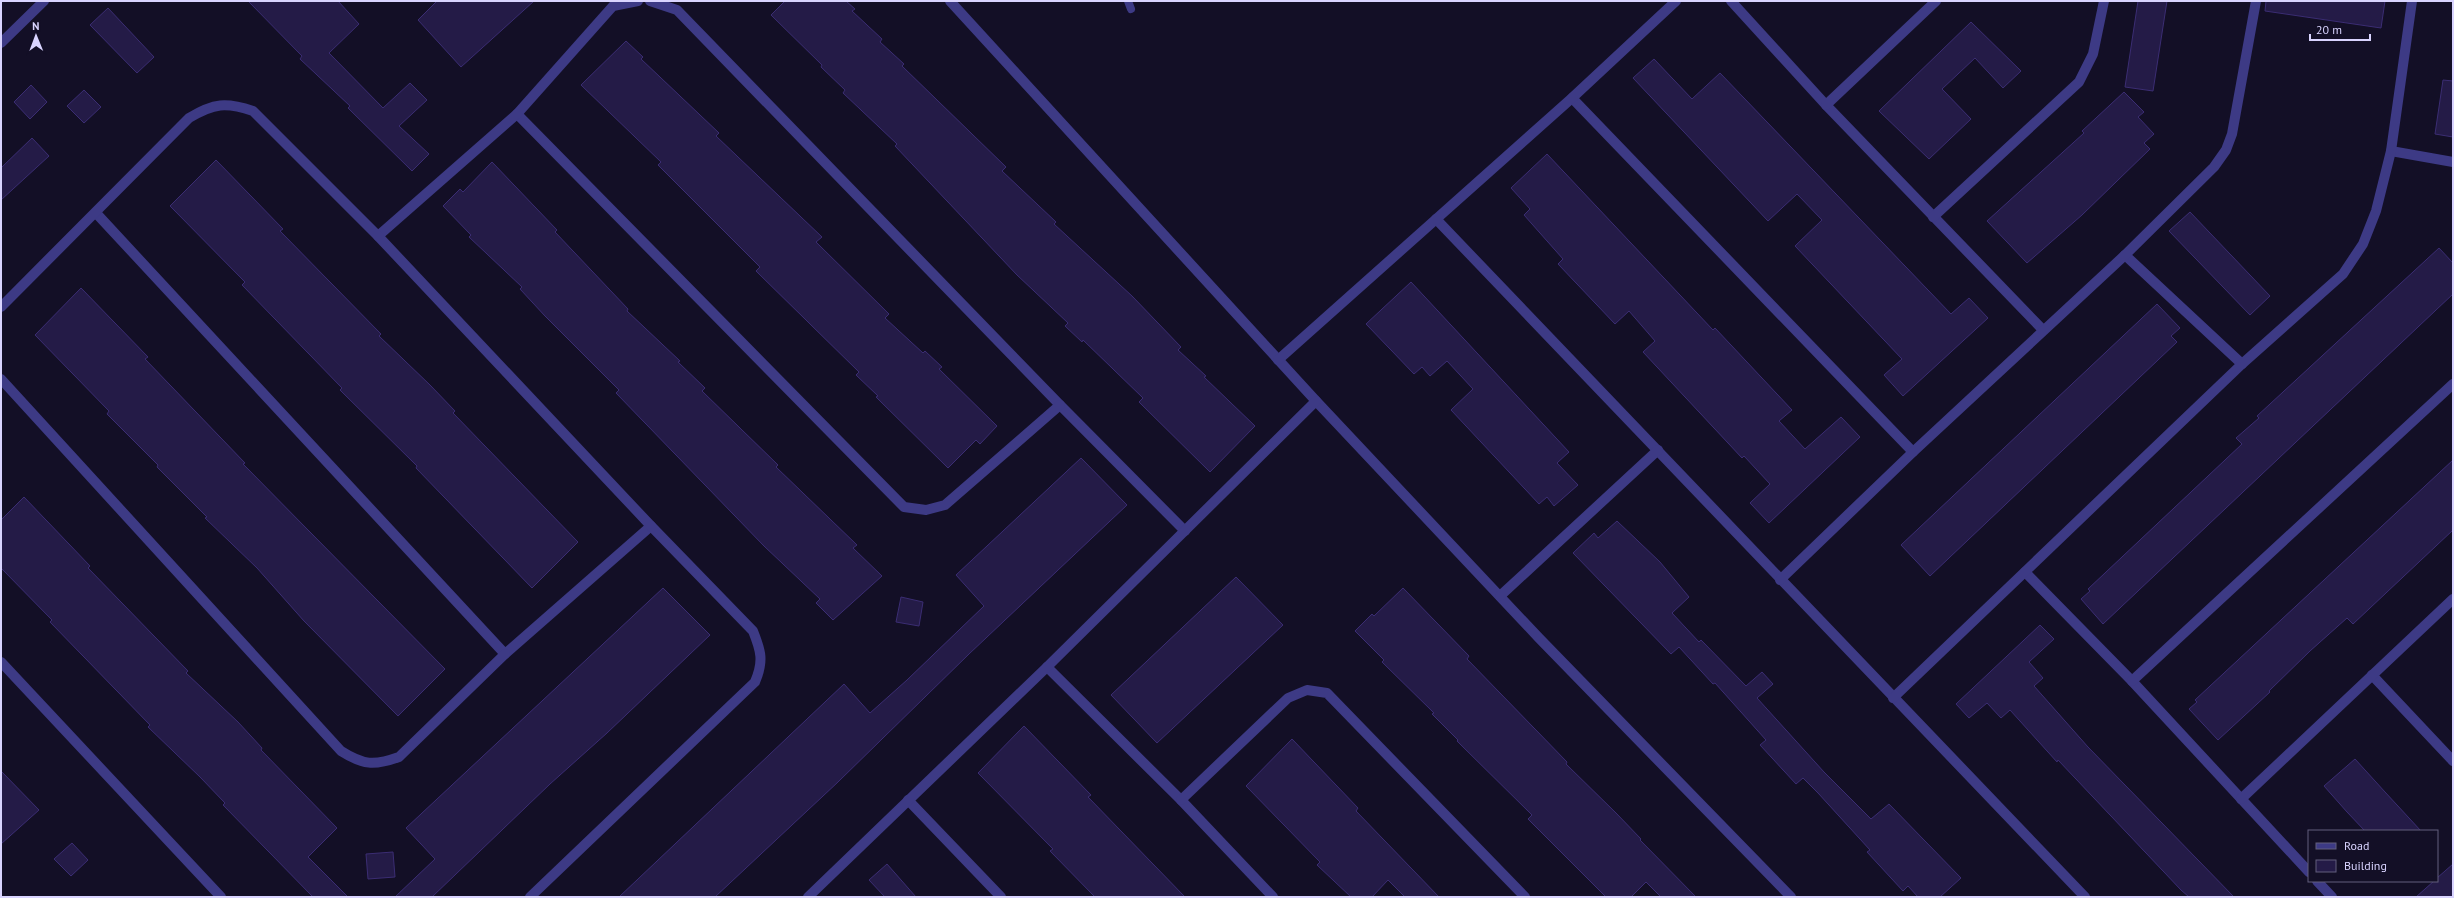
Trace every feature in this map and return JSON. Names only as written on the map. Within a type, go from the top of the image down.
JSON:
[{"type":"street","points":[[1,43],[44,1]]},
{"type":"street","points":[[378,236],[517,114],[613,6],[638,1]]},
{"type":"street","points":[[650,1],[677,10],[1060,405],[1186,531]]},
{"type":"street","points":[[950,1],[1316,401],[1500,596],[1791,897]]},
{"type":"street","points":[[1278,360],[1572,98],[1676,1]]},
{"type":"street","points":[[1730,1],[1826,105],[2043,330]]},
{"type":"street","points":[[1826,105],[1936,1]]},
{"type":"street","points":[[1933,217],[2079,82],[2093,54],[2104,1]]},
{"type":"street","points":[[1780,580],[1913,452],[2125,255],[2214,168],[2226,150],[2232,134],[2256,1]]},
{"type":"street","points":[[1893,698],[2242,364],[2347,268],[2363,244],[2376,211],[2391,151],[2412,1]]},
{"type":"street","points":[[1572,98],[1913,452]]},
{"type":"street","points":[[1,307],[189,118],[207,107],[231,104],[254,111],[378,236],[651,526],[753,631],[760,648],[762,667],[755,682],[530,897]]},
{"type":"street","points":[[517,114],[904,507],[926,510],[945,505],[1060,405]]},
{"type":"street","points":[[2391,151],[2453,162]]},
{"type":"street","points":[[96,213],[505,654]]},
{"type":"street","points":[[1436,219],[1893,698],[2086,897]]},
{"type":"street","points":[[2125,255],[2242,364]]},
{"type":"street","points":[[1,378],[341,751],[359,762],[381,764],[399,757],[505,654],[651,526]]},
{"type":"street","points":[[2132,681],[2453,384]]},
{"type":"street","points":[[808,897],[1047,667],[1316,401]]},
{"type":"street","points":[[1500,596],[1658,450]]},
{"type":"street","points":[[2025,572],[2132,681],[2308,871]]},
{"type":"street","points":[[2241,798],[2453,599]]},
{"type":"street","points":[[1,662],[221,897]]},
{"type":"street","points":[[1047,667],[1181,800],[1273,897]]},
{"type":"street","points":[[2372,675],[2453,761]]},
{"type":"street","points":[[1181,800],[1288,698],[1307,690],[1327,693],[1525,897]]},
{"type":"street","points":[[908,800],[1000,897]]},
{"type":"street","points":[[2318,882],[2332,897]]},
{"type":"building","points":[[248,1],[338,1],[359,24],[329,53],[383,108],[410,83],[427,100],[399,126],[429,154],[412,171],[348,108],[350,106],[300,59],[302,56]]},
{"type":"building","points":[[437,1],[534,1],[461,67],[418,20]]},
{"type":"building","points":[[785,1],[846,1],[855,9],[852,11],[882,39],[880,42],[904,64],[902,66],[1006,167],[1002,171],[1056,222],[1054,224],[1132,296],[1181,347],[1178,350],[1255,426],[1210,472],[1139,402],[1143,398],[1083,340],[1082,342],[1065,326],[1068,323],[1017,275],[895,146],[897,144],[843,93],[845,90],[821,67],[822,65],[771,15]]},
{"type":"building","points":[[2138,1],[2167,1],[2153,91],[2125,87]]},
{"type":"building","points":[[2266,1],[2385,1],[2381,28],[2265,11]]},
{"type":"building","points":[[108,8],[154,57],[137,73],[90,25]]},
{"type":"building","points":[[1971,22],[2021,71],[2003,88],[1975,58],[1942,89],[1971,119],[1929,159],[1879,111]]},
{"type":"building","points":[[626,41],[643,57],[641,59],[719,133],[716,136],[822,237],[816,242],[889,314],[885,318],[923,353],[925,351],[942,367],[939,369],[997,426],[980,444],[976,440],[948,468],[876,397],[878,396],[856,375],[859,372],[756,271],[760,267],[658,165],[661,162],[581,85]]},
{"type":"building","points":[[1654,59],[1692,99],[1720,73],[1951,314],[1969,298],[1988,318],[1903,396],[1884,375],[1902,359],[1795,246],[1822,220],[1797,194],[1768,221],[1633,78]]},
{"type":"building","points":[[2443,80],[2453,81],[2453,137],[2435,134]]},
{"type":"building","points":[[31,85],[47,102],[30,119],[14,102]]},
{"type":"building","points":[[84,90],[101,107],[84,123],[67,106]]},
{"type":"building","points":[[2124,92],[2144,112],[2138,117],[2154,134],[2144,143],[2150,149],[2082,215],[2027,263],[1987,221],[2084,133],[2082,131]]},
{"type":"building","points":[[32,138],[49,156],[1,200],[1,168]]},
{"type":"building","points":[[1547,154],[1713,330],[1715,328],[1792,410],[1779,421],[1805,449],[1841,417],[1860,437],[1769,523],[1750,503],[1770,484],[1744,456],[1742,458],[1643,352],[1655,341],[1629,311],[1615,324],[1558,264],[1563,259],[1524,215],[1530,209],[1511,188]]},
{"type":"building","points":[[216,160],[283,229],[280,231],[381,334],[379,336],[430,385],[455,411],[453,413],[578,542],[532,588],[416,468],[417,466],[340,390],[342,388],[242,285],[245,282],[170,206]]},
{"type":"building","points":[[492,162],[557,230],[555,232],[628,309],[627,311],[680,361],[678,362],[705,388],[702,391],[778,465],[776,467],[857,545],[853,548],[882,576],[833,620],[816,603],[820,599],[764,546],[616,393],[619,390],[545,316],[520,289],[522,287],[469,237],[471,235],[443,206],[460,189],[463,192]]},
{"type":"building","points":[[2190,212],[2270,296],[2250,315],[2169,231]]},
{"type":"building","points":[[2439,248],[2453,263],[2453,294],[2103,624],[2081,599],[2090,591],[2088,589],[2242,444],[2236,438],[2259,418],[2257,416]]},
{"type":"building","points":[[1411,282],[1569,452],[1557,463],[1578,485],[1554,506],[1547,497],[1539,504],[1451,410],[1473,389],[1447,361],[1430,376],[1422,367],[1414,374],[1366,324]]},
{"type":"building","points":[[81,288],[148,357],[145,359],[245,463],[243,464],[445,669],[398,716],[304,621],[257,568],[205,518],[207,517],[107,414],[109,411],[35,335]]},
{"type":"building","points":[[2157,304],[2180,328],[2171,336],[2177,342],[1930,576],[1901,545]]},
{"type":"building","points":[[1081,458],[1127,505],[969,654],[838,782],[715,897],[619,897],[844,684],[870,713],[907,680],[984,606],[956,575]]},
{"type":"building","points":[[2453,460],[2453,530],[2353,624],[2347,618],[2310,651],[2269,691],[2270,692],[2218,740],[2189,709],[2197,702],[2195,700]]},
{"type":"building","points":[[24,497],[90,566],[88,568],[188,671],[186,673],[238,722],[262,748],[261,750],[337,828],[308,857],[348,897],[313,897],[223,805],[225,803],[200,777],[148,727],[150,725],[50,622],[52,620],[1,568],[1,520]]},
{"type":"building","points":[[1617,521],[1660,562],[1689,597],[1672,613],[1699,642],[1701,640],[1746,686],[1762,672],[1773,684],[1757,698],[1824,772],[1871,819],[1889,804],[1961,878],[1940,897],[1918,897],[1908,886],[1903,891],[1867,852],[1870,850],[1818,793],[1803,778],[1796,784],[1760,745],[1766,740],[1715,683],[1713,684],[1679,647],[1671,654],[1573,553],[1594,533],[1598,538]]},
{"type":"building","points":[[1236,577],[1283,625],[1157,743],[1111,695]]},
{"type":"building","points":[[663,588],[710,635],[607,733],[550,784],[432,897],[395,897],[435,859],[406,828]]},
{"type":"building","points":[[1403,588],[1469,656],[1467,659],[1567,762],[1566,764],[1616,813],[1641,839],[1640,840],[1696,897],[1661,897],[1646,882],[1631,897],[1606,897],[1528,819],[1532,815],[1457,741],[1458,740],[1432,714],[1434,713],[1382,662],[1384,660],[1355,631],[1372,614],[1374,616]]},
{"type":"building","points":[[901,597],[923,602],[919,626],[896,622]]},
{"type":"building","points":[[2040,625],[2054,639],[2029,662],[2043,678],[2034,686],[2088,747],[2234,897],[2189,897],[2058,760],[2057,762],[2010,710],[2001,718],[1987,703],[1969,718],[1956,704]]},
{"type":"building","points":[[1024,726],[1091,795],[1088,797],[1185,897],[1095,897],[1050,851],[1053,849],[978,773]]},
{"type":"building","points":[[1292,739],[1358,808],[1356,811],[1439,897],[1405,897],[1388,880],[1372,897],[1351,897],[1317,865],[1320,862],[1246,786]]},
{"type":"building","points":[[2355,759],[2420,830],[2364,830],[2324,786]]},
{"type":"building","points":[[1,771],[39,810],[1,844]]},
{"type":"building","points":[[72,843],[88,860],[71,876],[54,859]]},
{"type":"building","points":[[393,852],[395,877],[368,879],[366,854]]},
{"type":"building","points":[[887,864],[916,897],[885,897],[869,880]]},
{"type":"building","points":[[2453,864],[2453,897],[2416,897],[2433,882],[2438,882],[2438,877]]}]
